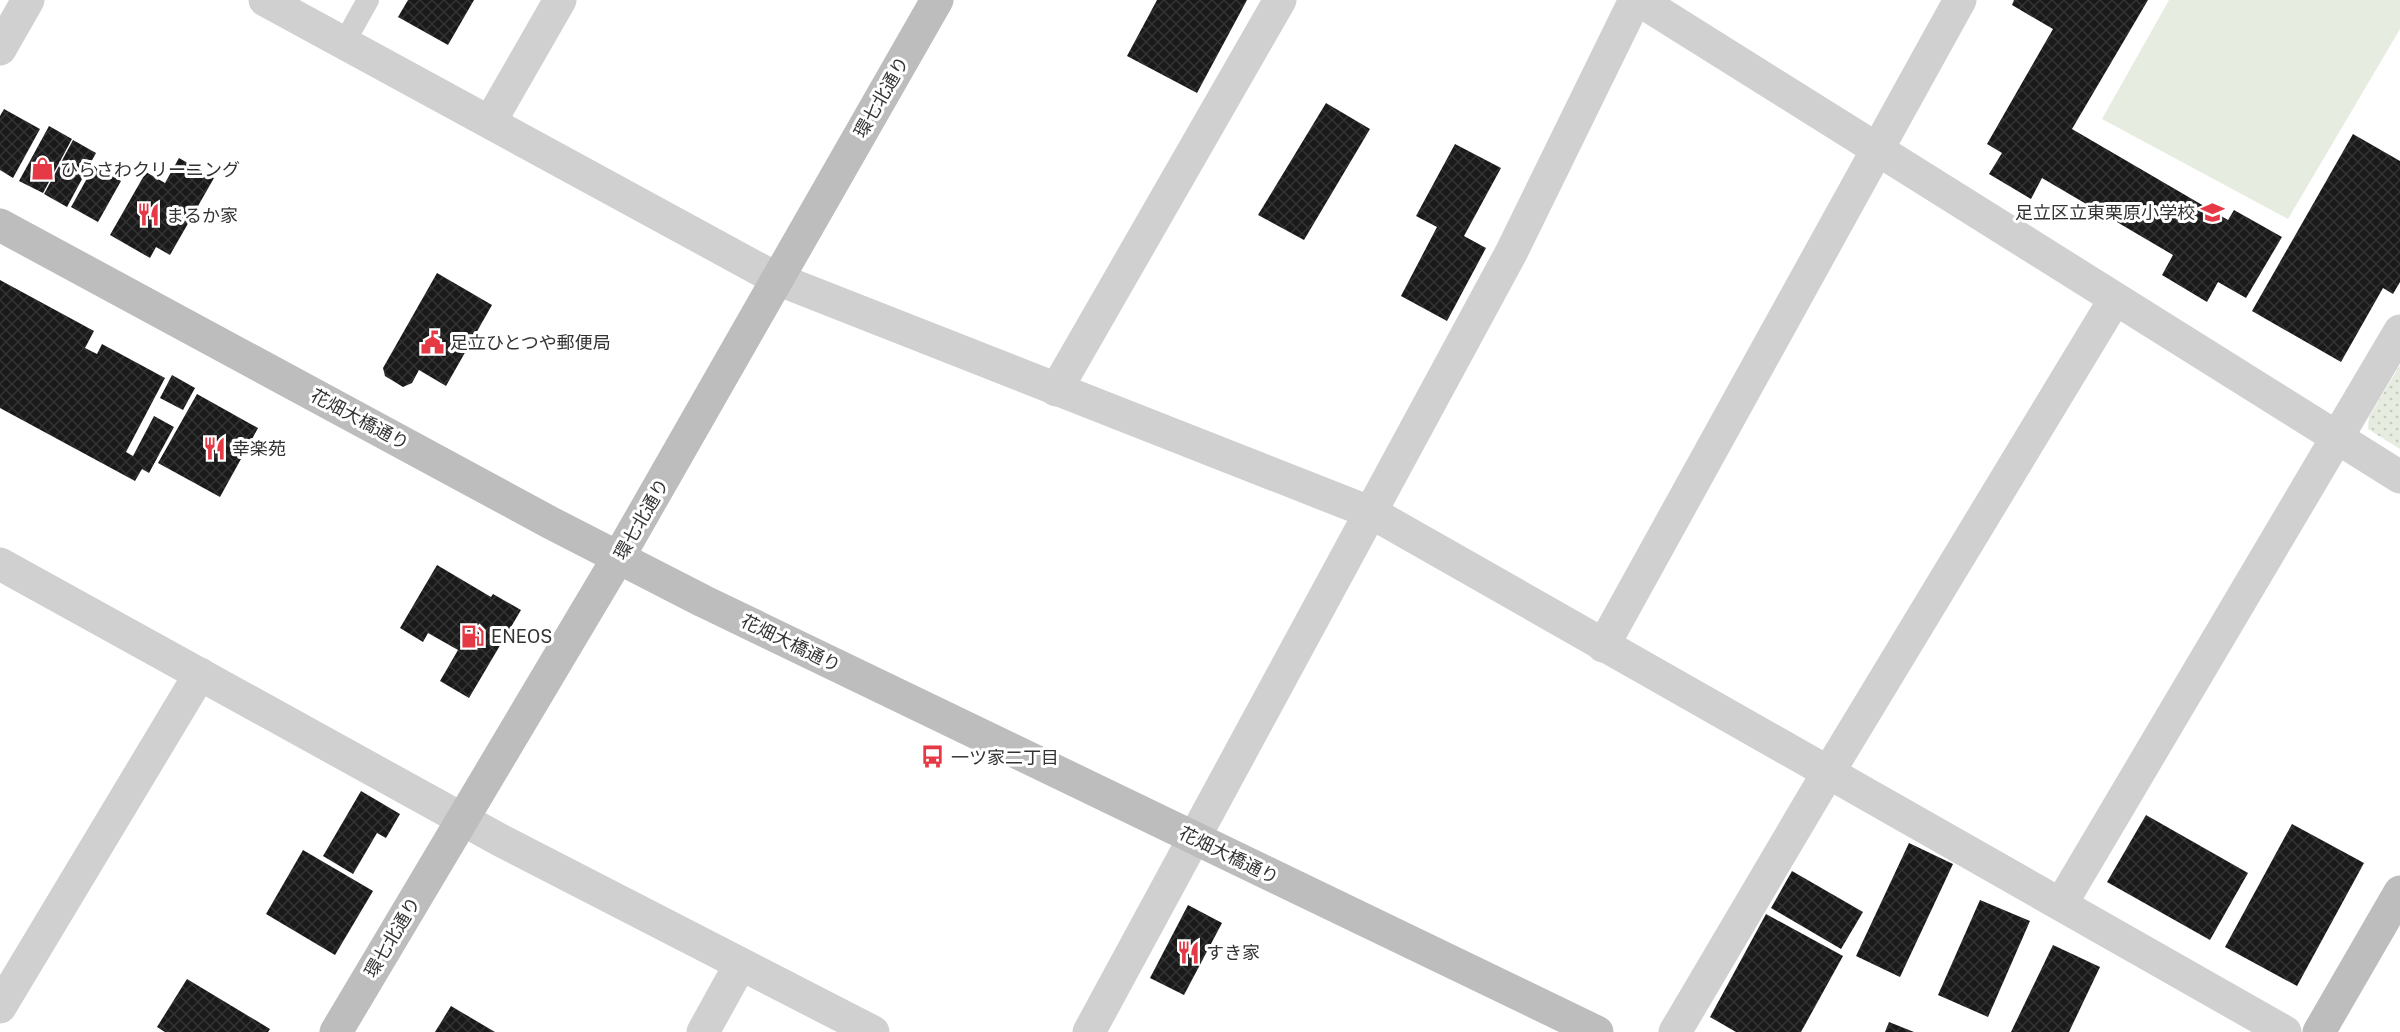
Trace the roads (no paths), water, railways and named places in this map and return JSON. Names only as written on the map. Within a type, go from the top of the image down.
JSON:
[{"type":"street","points":[[0,50],[28,0]]},
{"type":"street","points":[[265,0],[777,279],[1372,513],[2285,1032]]},
{"type":"street","points":[[490,122],[560,0]]},
{"type":"street","name":"環七北通り","points":[[336,1032],[618,558],[937,0]]},
{"type":"street","points":[[1056,390],[1280,0]]},
{"type":"street","points":[[1089,1032],[1511,253],[1637,0],[2400,477]]},
{"type":"street","points":[[1603,646],[1960,0]]},
{"type":"street","name":"花畑大橋通り","points":[[0,225],[618,558],[1597,1032]]},
{"type":"street","points":[[1675,1032],[1828,773],[2115,299]]},
{"type":"street","points":[[2061,904],[2400,331]]},
{"type":"street","points":[[0,564],[462,819],[873,1032]]},
{"type":"street","points":[[5,988],[200,674]]},
{"type":"street","points":[[2319,1032],[2400,892]]},
{"type":"street","points":[[703,1032],[740,965]]},
{"type":"lane","points":[[344,43],[368,0]]},
{"type":"place","name":"ひらさわクリーニング","points":[[42,169]]},
{"type":"place","name":"足立区立東栗原小学校","points":[[2213,212]]},
{"type":"place","name":"まるか家","points":[[148,215]]},
{"type":"place","name":"足立ひとつや郵便局","points":[[432,342]]},
{"type":"place","name":"幸楽苑","points":[[214,448]]},
{"type":"place","name":"ENEOS","points":[[473,636]]},
{"type":"place","name":"一ツ家二丁目","points":[[933,757]]},
{"type":"place","name":"すき家","points":[[1188,952]]}]
